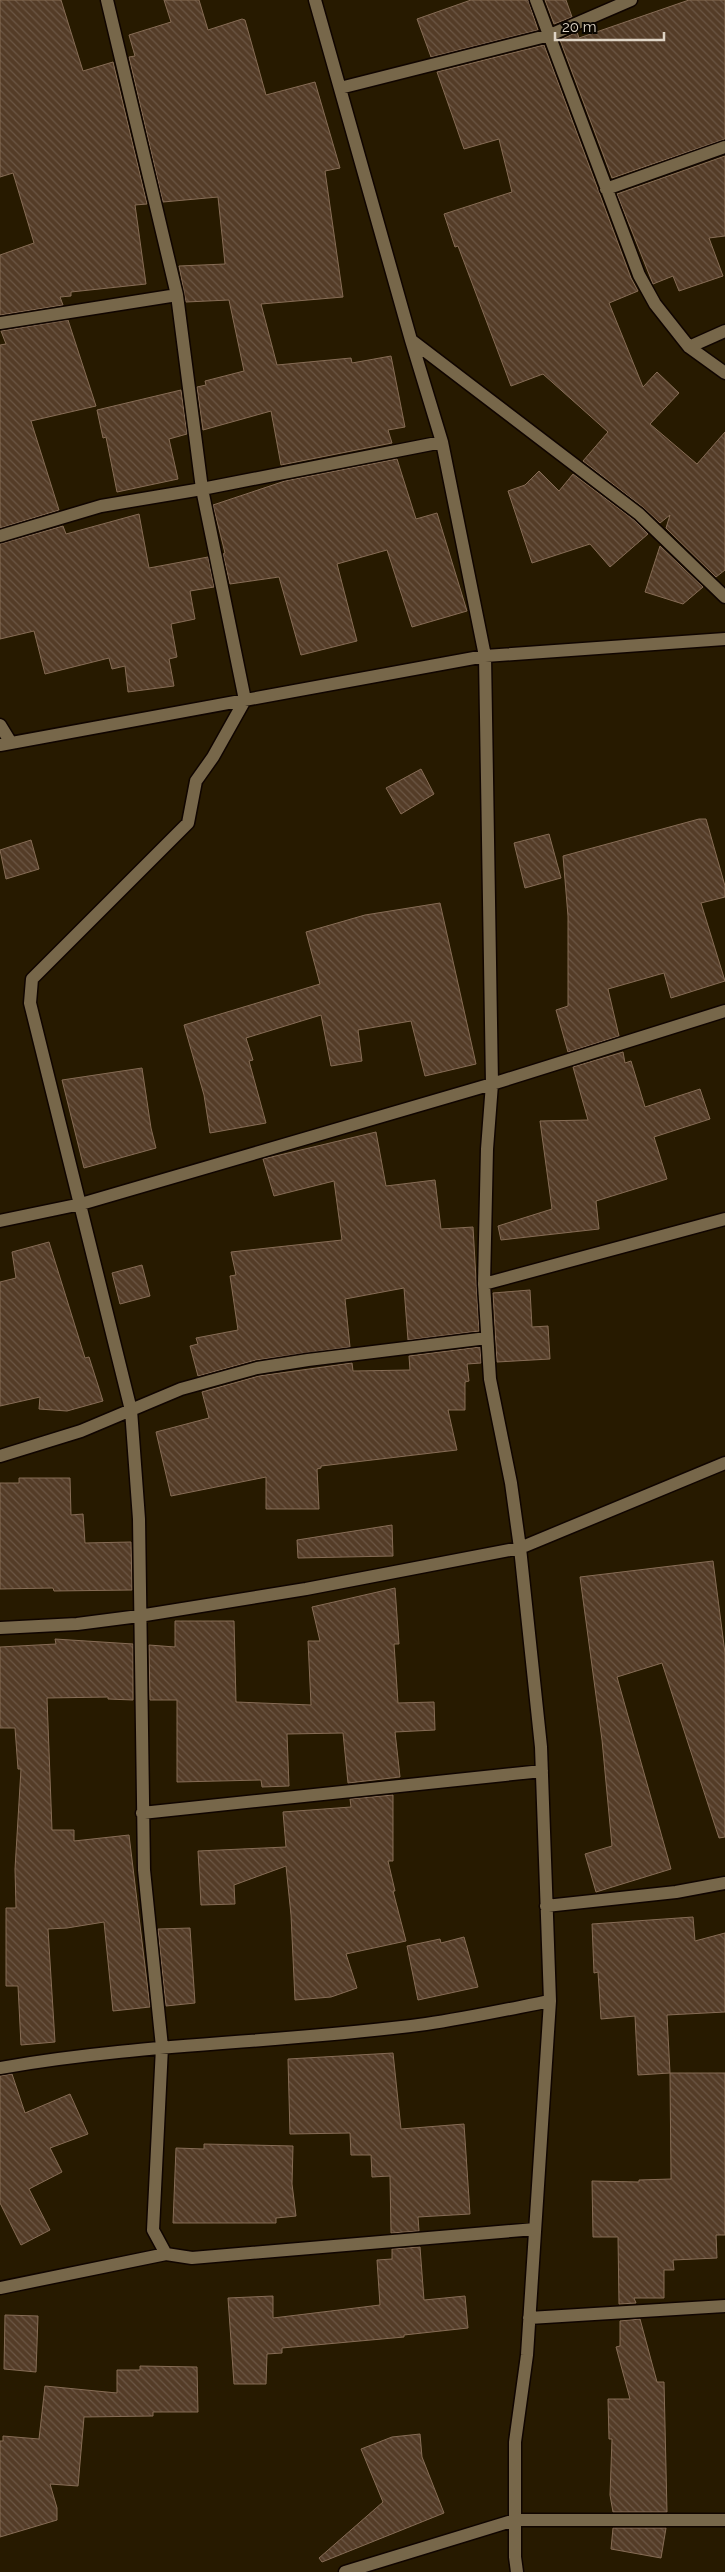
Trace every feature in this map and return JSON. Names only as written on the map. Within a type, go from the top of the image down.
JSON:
[{"type":"street","points":[[107,0],[177,296],[202,489],[245,700],[213,757],[196,781],[188,823],[32,979],[30,1003],[81,1204],[130,1410],[139,1519],[144,1870],[162,2047],[153,2230],[166,2254]]},
{"type":"street","points":[[315,0],[411,340],[442,442],[485,656],[492,1084],[487,1149],[484,1284],[490,1379],[510,1483],[520,1548],[542,1771],[550,2001],[527,2355],[515,2442],[517,2572]]},
{"type":"street","points":[[536,0],[640,275],[655,304],[689,347],[725,373]]},
{"type":"street","points":[[340,88],[550,35],[631,0]]},
{"type":"street","points":[[606,189],[725,147]]},
{"type":"street","points":[[0,323],[177,296]]},
{"type":"street","points":[[689,347],[725,331]]},
{"type":"street","points":[[411,340],[639,514],[725,597]]},
{"type":"street","points":[[0,536],[101,506],[202,489],[442,442]]},
{"type":"street","points":[[0,725],[6,744],[485,656],[725,639]]},
{"type":"street","points":[[0,1221],[81,1204],[492,1084],[725,1011]]},
{"type":"street","points":[[484,1284],[725,1219]]},
{"type":"street","points":[[0,1456],[81,1431],[182,1389],[257,1368],[487,1338]]},
{"type":"street","points":[[0,1628],[77,1624],[139,1616],[306,1589],[520,1548],[725,1463]]},
{"type":"street","points":[[142,1813],[542,1771]]},
{"type":"street","points":[[546,1906],[676,1892],[725,1883]]},
{"type":"street","points":[[0,2068],[46,2060],[162,2047],[427,2024],[550,2001]]},
{"type":"street","points":[[0,2288],[166,2254],[192,2258],[535,2229]]},
{"type":"street","points":[[529,2318],[725,2306]]},
{"type":"street","points":[[346,2572],[515,2520],[725,2520]]},
{"type":"building","points":[[0,0],[61,0],[83,71],[113,62],[147,204],[135,205],[146,284],[71,292],[71,296],[60,297],[63,305],[0,315],[0,255],[34,243],[13,173],[0,177]]},
{"type":"building","points":[[164,0],[199,0],[208,30],[242,19],[245,20],[266,95],[315,82],[340,168],[325,171],[343,297],[261,304],[277,365],[351,358],[352,363],[391,356],[405,427],[388,430],[392,443],[281,465],[271,411],[203,430],[197,387],[206,385],[205,381],[244,371],[229,300],[186,302],[179,266],[225,264],[218,197],[163,202],[129,57],[135,56],[129,35],[171,22]]},
{"type":"building","points":[[471,0],[528,0],[538,30],[431,57],[417,19]]},
{"type":"building","points":[[545,0],[566,0],[572,17],[554,24]]},
{"type":"building","points":[[689,0],[725,0],[725,139],[612,178],[560,40],[577,32],[579,38]]},
{"type":"building","points":[[544,45],[631,278],[638,291],[609,303],[643,387],[657,372],[679,393],[650,424],[697,464],[725,432],[725,570],[716,577],[666,528],[670,515],[660,523],[644,508],[583,461],[608,432],[543,374],[511,386],[458,246],[455,247],[444,214],[512,192],[499,139],[464,149],[437,72]]},
{"type":"building","points":[[725,156],[725,236],[709,238],[723,276],[679,291],[673,276],[653,284],[617,194]]},
{"type":"building","points":[[68,320],[96,406],[31,421],[59,510],[0,528],[0,345],[6,344],[1,331]]},
{"type":"building","points":[[181,390],[187,434],[169,439],[178,479],[117,492],[106,437],[103,438],[97,410]]},
{"type":"building","points":[[397,459],[416,519],[437,513],[467,611],[412,627],[387,550],[337,564],[357,641],[301,655],[279,577],[230,584],[223,554],[225,553],[213,505],[285,481]]},
{"type":"building","points":[[539,471],[559,491],[573,474],[634,520],[648,534],[610,567],[590,544],[532,563],[508,491],[525,485]]},
{"type":"building","points":[[139,514],[149,568],[208,557],[214,587],[190,591],[195,619],[171,624],[177,657],[169,659],[174,686],[128,692],[125,666],[112,669],[109,658],[45,674],[34,631],[0,639],[0,544],[63,526],[66,534]]},
{"type":"building","points":[[660,546],[703,587],[683,604],[645,592]]},
{"type":"building","points":[[421,769],[434,794],[401,814],[386,788]]},
{"type":"building","points":[[699,819],[706,819],[725,886],[725,897],[701,903],[725,981],[671,998],[664,973],[608,989],[619,1036],[568,1052],[556,1010],[568,1006],[568,916],[563,856]]},
{"type":"building","points":[[549,834],[561,878],[525,888],[514,843]]},
{"type":"building","points":[[31,840],[39,869],[6,879],[0,850]]},
{"type":"building","points":[[440,903],[476,1064],[425,1076],[411,1021],[358,1030],[362,1061],[331,1066],[321,1015],[246,1038],[253,1060],[249,1061],[266,1123],[210,1133],[204,1095],[184,1025],[320,984],[306,932],[365,915]]},
{"type":"building","points":[[623,1052],[625,1063],[631,1061],[645,1107],[700,1089],[710,1119],[654,1137],[667,1179],[596,1201],[599,1229],[501,1240],[498,1226],[552,1209],[540,1121],[588,1120],[573,1067]]},
{"type":"building","points":[[142,1068],[156,1148],[84,1168],[62,1080]]},
{"type":"building","points":[[376,1132],[386,1186],[435,1180],[441,1229],[473,1227],[479,1331],[408,1340],[404,1288],[345,1299],[350,1347],[256,1360],[198,1376],[190,1346],[198,1344],[196,1338],[238,1330],[230,1276],[236,1275],[231,1252],[342,1240],[334,1181],[274,1196],[263,1159]]},
{"type":"building","points":[[49,1242],[85,1358],[89,1357],[103,1401],[67,1411],[39,1409],[40,1397],[0,1406],[0,1282],[16,1278],[12,1252]]},
{"type":"building","points":[[142,1265],[150,1296],[120,1304],[112,1273]]},
{"type":"building","points":[[530,1290],[532,1327],[548,1326],[550,1359],[497,1362],[493,1293]]},
{"type":"building","points":[[480,1347],[481,1363],[467,1364],[469,1381],[465,1382],[465,1410],[448,1410],[457,1450],[321,1466],[321,1468],[317,1469],[319,1509],[266,1509],[266,1477],[171,1496],[156,1432],[209,1418],[202,1392],[259,1376],[352,1363],[353,1371],[410,1370],[409,1356]]},
{"type":"building","points":[[19,1478],[70,1478],[71,1515],[83,1514],[85,1543],[131,1542],[132,1590],[54,1591],[53,1588],[0,1589],[0,1483],[19,1483]]},
{"type":"building","points":[[392,1525],[393,1556],[298,1558],[297,1540]]},
{"type":"building","points":[[713,1561],[725,1653],[725,1837],[719,1838],[662,1663],[617,1677],[671,1869],[596,1892],[585,1854],[612,1846],[602,1740],[580,1577]]},
{"type":"building","points":[[395,1588],[399,1644],[394,1644],[398,1703],[434,1702],[435,1730],[395,1732],[400,1777],[348,1783],[343,1733],[287,1734],[289,1786],[262,1787],[261,1780],[177,1782],[177,1700],[150,1700],[149,1645],[175,1647],[175,1621],[234,1621],[236,1702],[311,1705],[308,1641],[320,1641],[312,1607]]},
{"type":"building","points":[[55,1639],[133,1644],[133,1700],[108,1699],[108,1697],[47,1698],[52,1830],[74,1830],[74,1841],[129,1835],[150,2007],[113,2011],[104,1922],[48,1929],[55,2042],[21,2045],[18,1986],[6,1986],[6,1908],[16,1908],[15,1869],[21,1769],[18,1769],[15,1728],[0,1728],[0,1647],[56,1644]]},
{"type":"building","points":[[393,1795],[393,1861],[388,1861],[395,1891],[393,1891],[406,1941],[346,1954],[357,1988],[331,1997],[295,2000],[291,1915],[286,1866],[234,1885],[235,1904],[201,1905],[198,1851],[286,1847],[283,1812],[351,1807],[350,1799]]},
{"type":"building","points":[[693,1917],[695,1941],[725,1933],[725,2012],[667,2015],[670,2073],[638,2075],[635,2016],[601,2019],[598,1972],[594,1973],[592,1924]]},
{"type":"building","points":[[190,1928],[195,2003],[166,2006],[158,1929]]},
{"type":"building","points":[[464,1937],[478,1987],[418,2000],[407,1946],[440,1939],[441,1943]]},
{"type":"building","points":[[393,2053],[401,2129],[464,2124],[470,2214],[418,2217],[419,2231],[391,2233],[390,2176],[372,2177],[371,2155],[351,2155],[350,2133],[290,2134],[288,2059]]},
{"type":"building","points":[[670,2073],[725,2073],[725,2235],[716,2235],[717,2258],[673,2260],[674,2270],[664,2270],[664,2298],[634,2298],[636,2303],[619,2304],[618,2237],[593,2237],[592,2181],[639,2182],[639,2180],[671,2179]]},
{"type":"building","points":[[12,2074],[25,2113],[70,2094],[88,2134],[50,2148],[62,2172],[29,2189],[50,2230],[21,2245],[0,2203],[0,2076]]},
{"type":"building","points":[[204,2144],[293,2146],[292,2184],[296,2216],[276,2218],[276,2223],[173,2223],[176,2148],[204,2149]]},
{"type":"building","points":[[420,2247],[424,2300],[465,2296],[468,2328],[404,2335],[404,2337],[282,2348],[282,2353],[267,2354],[266,2384],[234,2384],[228,2298],[273,2296],[273,2318],[380,2305],[377,2260],[392,2259],[392,2249]]},
{"type":"building","points":[[5,2315],[38,2316],[36,2372],[4,2369]]},
{"type":"building","points":[[640,2319],[657,2382],[664,2382],[667,2512],[613,2512],[610,2495],[612,2439],[609,2439],[608,2399],[630,2399],[616,2347],[620,2346],[620,2321]]},
{"type":"building","points":[[140,2366],[197,2367],[198,2412],[153,2412],[153,2416],[84,2417],[78,2486],[50,2484],[57,2508],[57,2520],[0,2537],[0,2441],[3,2441],[3,2436],[39,2439],[45,2386],[117,2393],[117,2370],[140,2370]]},
{"type":"building","points":[[420,2434],[422,2457],[444,2513],[322,2562],[319,2558],[383,2502],[361,2449],[392,2437]]},
{"type":"building","points":[[613,2528],[666,2528],[661,2558],[611,2549]]}]
